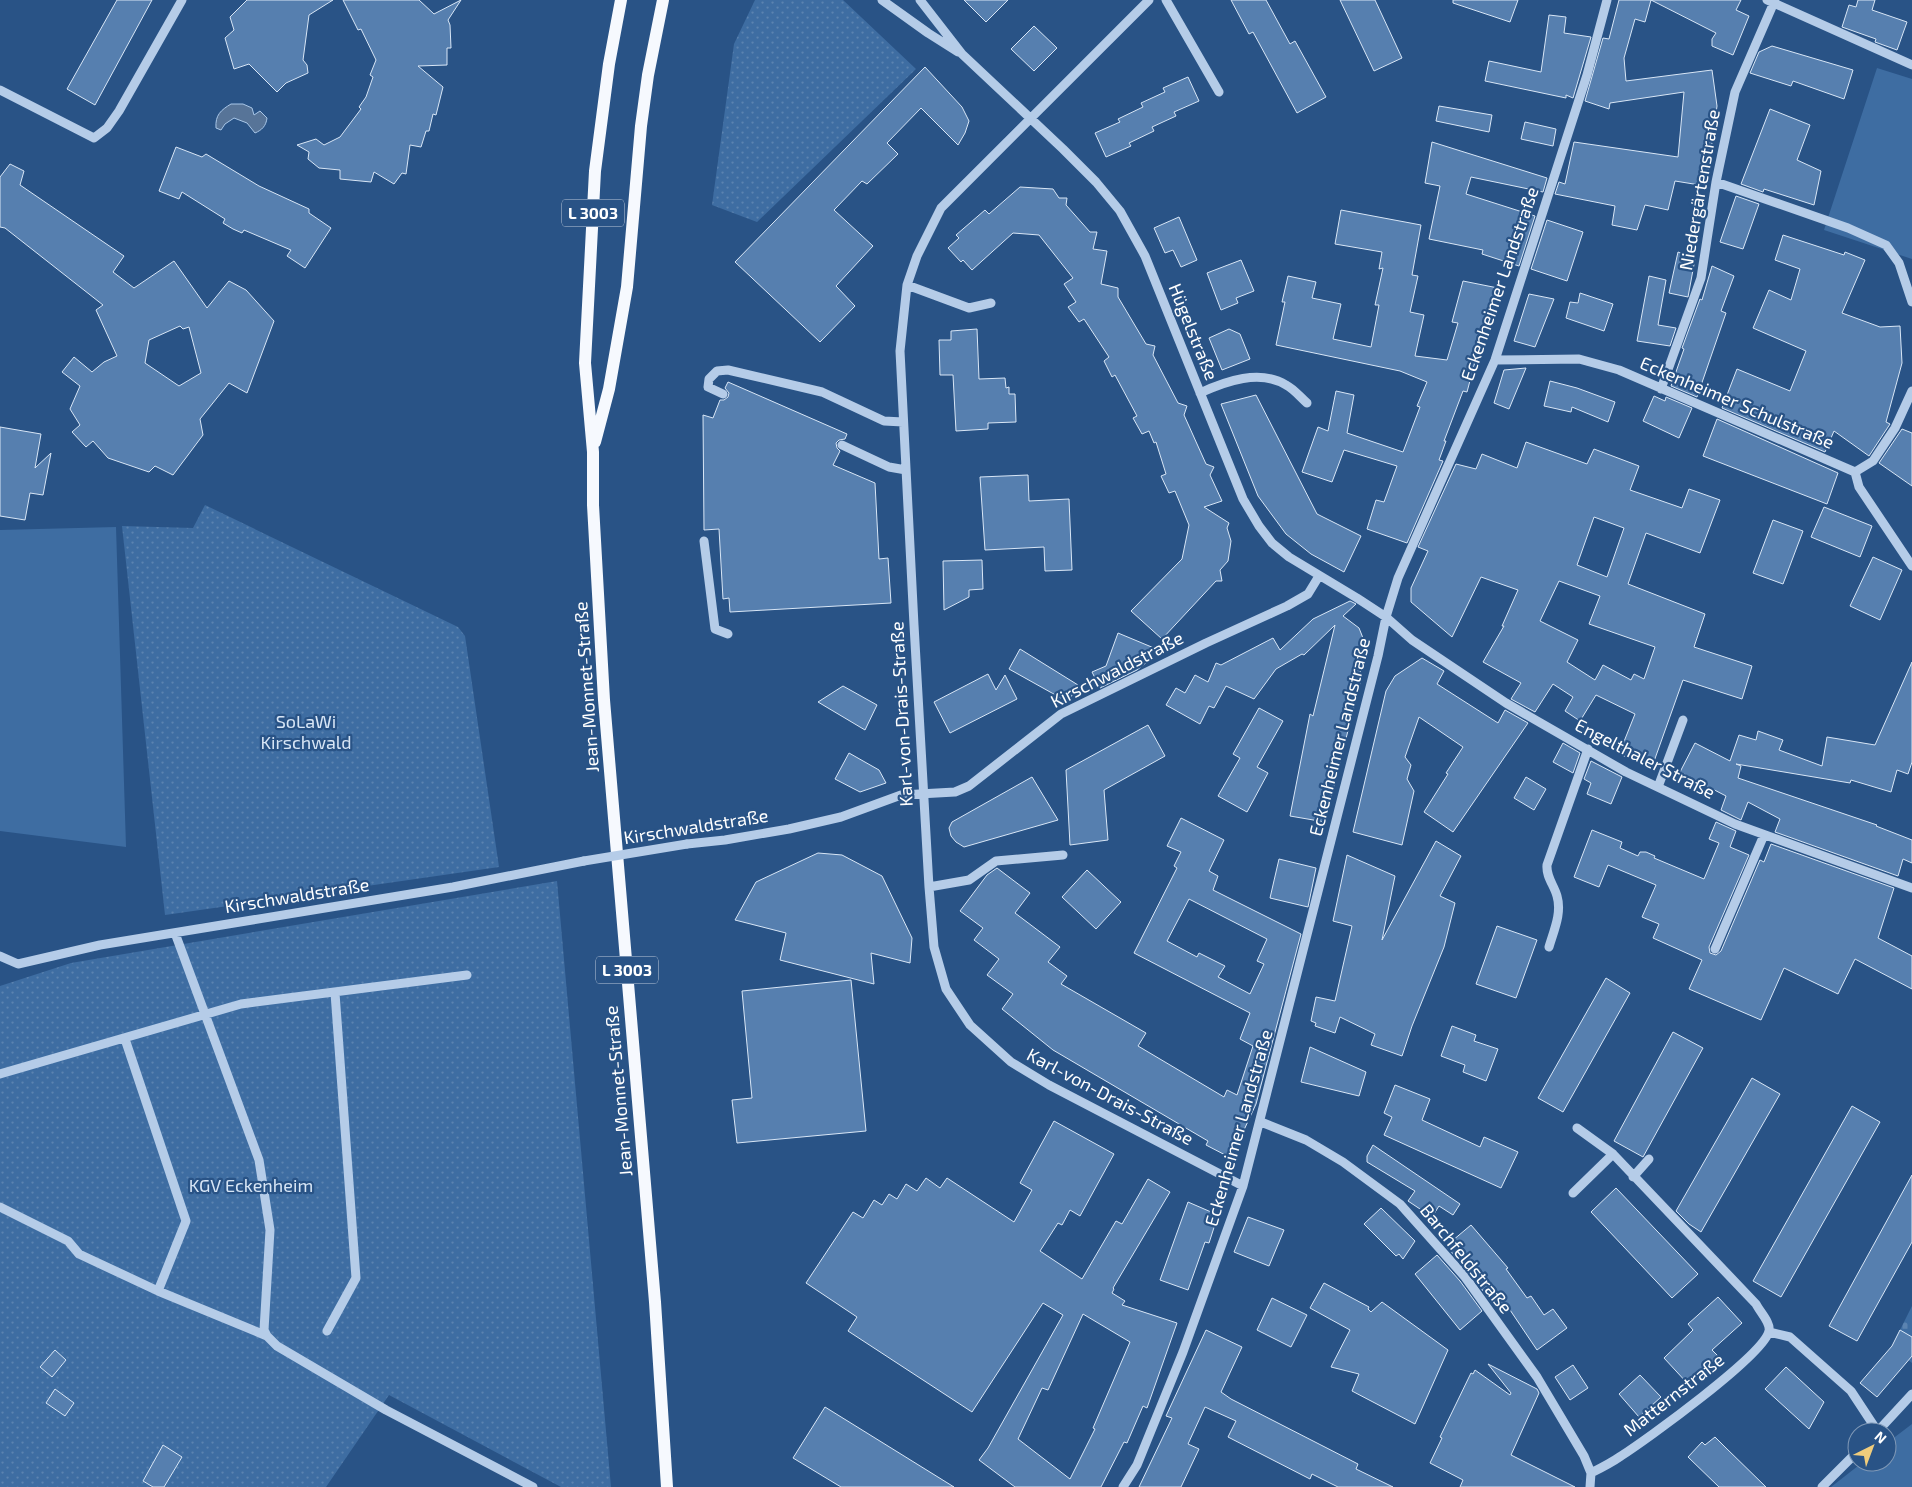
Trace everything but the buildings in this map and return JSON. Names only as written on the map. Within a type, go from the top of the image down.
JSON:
[{"type":"main road","name":"Jean-Monnet-Straße","points":[[621,0],[601,120],[595,171],[585,363],[593,452],[604,700],[655,1302],[667,1487]]},
{"type":"main road","name":"Jean-Monnet-Straße","points":[[593,452],[608,389],[627,287],[641,126],[648,76],[663,0]]},
{"type":"street","points":[[0,90],[94,138],[107,128],[119,111],[182,0]]},
{"type":"street","name":"Hügelstraße","points":[[882,0],[928,33],[962,54]]},
{"type":"street","name":"Hügelstraße","points":[[920,0],[962,54],[1096,182],[1120,211],[1145,256],[1243,500],[1259,526],[1272,543],[1289,557],[1386,617]]},
{"type":"street","name":"Karl-von-Drais-Straße","points":[[1148,0],[941,208],[917,256],[907,285],[900,351],[929,887],[934,947],[946,989],[970,1025],[1011,1062],[1049,1086],[1243,1186]]},
{"type":"street","points":[[1166,0],[1219,92]]},
{"type":"street","name":"Eckenheimer Landstraße","points":[[1123,1487],[1136,1465],[1183,1352],[1243,1186],[1261,1122],[1378,656],[1386,617],[1398,578],[1495,360],[1587,75],[1607,0]]},
{"type":"street","points":[[1772,1],[1912,65]]},
{"type":"street","name":"Niedergärtenstraße","points":[[1661,389],[1701,278],[1716,182],[1735,92],[1772,1]]},
{"type":"street","points":[[1716,182],[1848,228],[1886,245],[1899,263],[1912,302]]},
{"type":"street","points":[[907,285],[969,308],[991,304]]},
{"type":"street","name":"Eckenheimer Schulstraße","points":[[1495,360],[1579,359],[1619,370],[1855,472]]},
{"type":"street","points":[[722,394],[711,389],[708,379],[716,371],[728,370],[822,392],[884,421],[903,422]]},
{"type":"street","points":[[1200,393],[1216,386],[1258,377],[1286,384],[1307,403]]},
{"type":"street","points":[[1912,391],[1895,428],[1873,461],[1855,472],[1859,488],[1912,566]]},
{"type":"street","points":[[842,445],[889,467],[906,470]]},
{"type":"street","points":[[704,541],[715,629],[728,634]]},
{"type":"street","name":"Kirschwaldstraße","points":[[0,956],[18,964],[100,945],[453,887],[584,861],[789,829],[841,817],[901,795],[955,792],[970,786],[1061,714],[1206,643],[1287,606],[1308,594],[1319,576]]},
{"type":"street","name":"Engelthaler Straße","points":[[1386,617],[1412,640],[1506,703],[1626,772],[1736,824],[1912,888]]},
{"type":"street","points":[[1658,787],[1683,720]]},
{"type":"street","points":[[1549,947],[1560,905],[1546,871],[1547,865],[1588,749]]},
{"type":"street","points":[[1715,949],[1764,835]]},
{"type":"street","points":[[929,887],[969,880],[996,861],[1063,856]]},
{"type":"street","points":[[175,932],[259,1160],[270,1230],[264,1330],[267,1336],[277,1346],[386,1410],[533,1487]]},
{"type":"street","points":[[0,1074],[241,1004],[467,975]]},
{"type":"street","points":[[327,1331],[356,1278],[335,993]]},
{"type":"street","points":[[125,1039],[186,1221],[158,1291]]},
{"type":"street","name":"Barchfeldstraße","points":[[1261,1122],[1314,1144],[1343,1162],[1400,1204],[1465,1277],[1537,1377],[1584,1456],[1591,1473]]},
{"type":"street","points":[[1577,1128],[1613,1154],[1756,1304],[1768,1324],[1769,1332],[1790,1337],[1851,1391],[1871,1422]]},
{"type":"street","points":[[1573,1193],[1613,1154]]},
{"type":"street","points":[[1633,1177],[1649,1159]]},
{"type":"street","points":[[0,1208],[68,1241],[79,1254],[158,1291],[267,1336]]},
{"type":"street","name":"Matternstraße","points":[[1591,1473],[1620,1457],[1701,1398],[1754,1351],[1769,1332]]},
{"type":"street","points":[[1887,1422],[1912,1394]]},
{"type":"street","points":[[1822,1487],[1847,1462]]},
{"type":"street","points":[[1590,1487],[1591,1473]]},
{"type":"green space","points":[[755,0],[843,0],[916,69],[757,222],[712,205],[734,44]]},
{"type":"green space","points":[[1877,68],[1912,79],[1912,259],[1824,230]]},
{"type":"green space","name":"SoLaWi Kirschwald","points":[[205,505],[458,627],[465,636],[499,867],[165,915],[122,526],[193,528]]},
{"type":"green space","points":[[116,527],[126,847],[0,831],[0,530]]},
{"type":"green space","name":"KGV Eckenheim","points":[[557,881],[611,1487],[561,1487],[389,1395],[326,1487],[0,1487],[0,986],[71,963]]},
{"type":"green space","points":[[1912,1306],[1912,1363],[1892,1346]]},
{"type":"green space","points":[[1912,1424],[1912,1487],[1831,1487],[1850,1472],[1897,1472],[1897,1435]]},
{"type":"shaded area","points":[[231,104],[243,104],[252,108],[254,115],[260,111],[267,118],[265,125],[255,133],[247,123],[234,118],[225,124],[221,130],[216,128],[219,113]]}]
